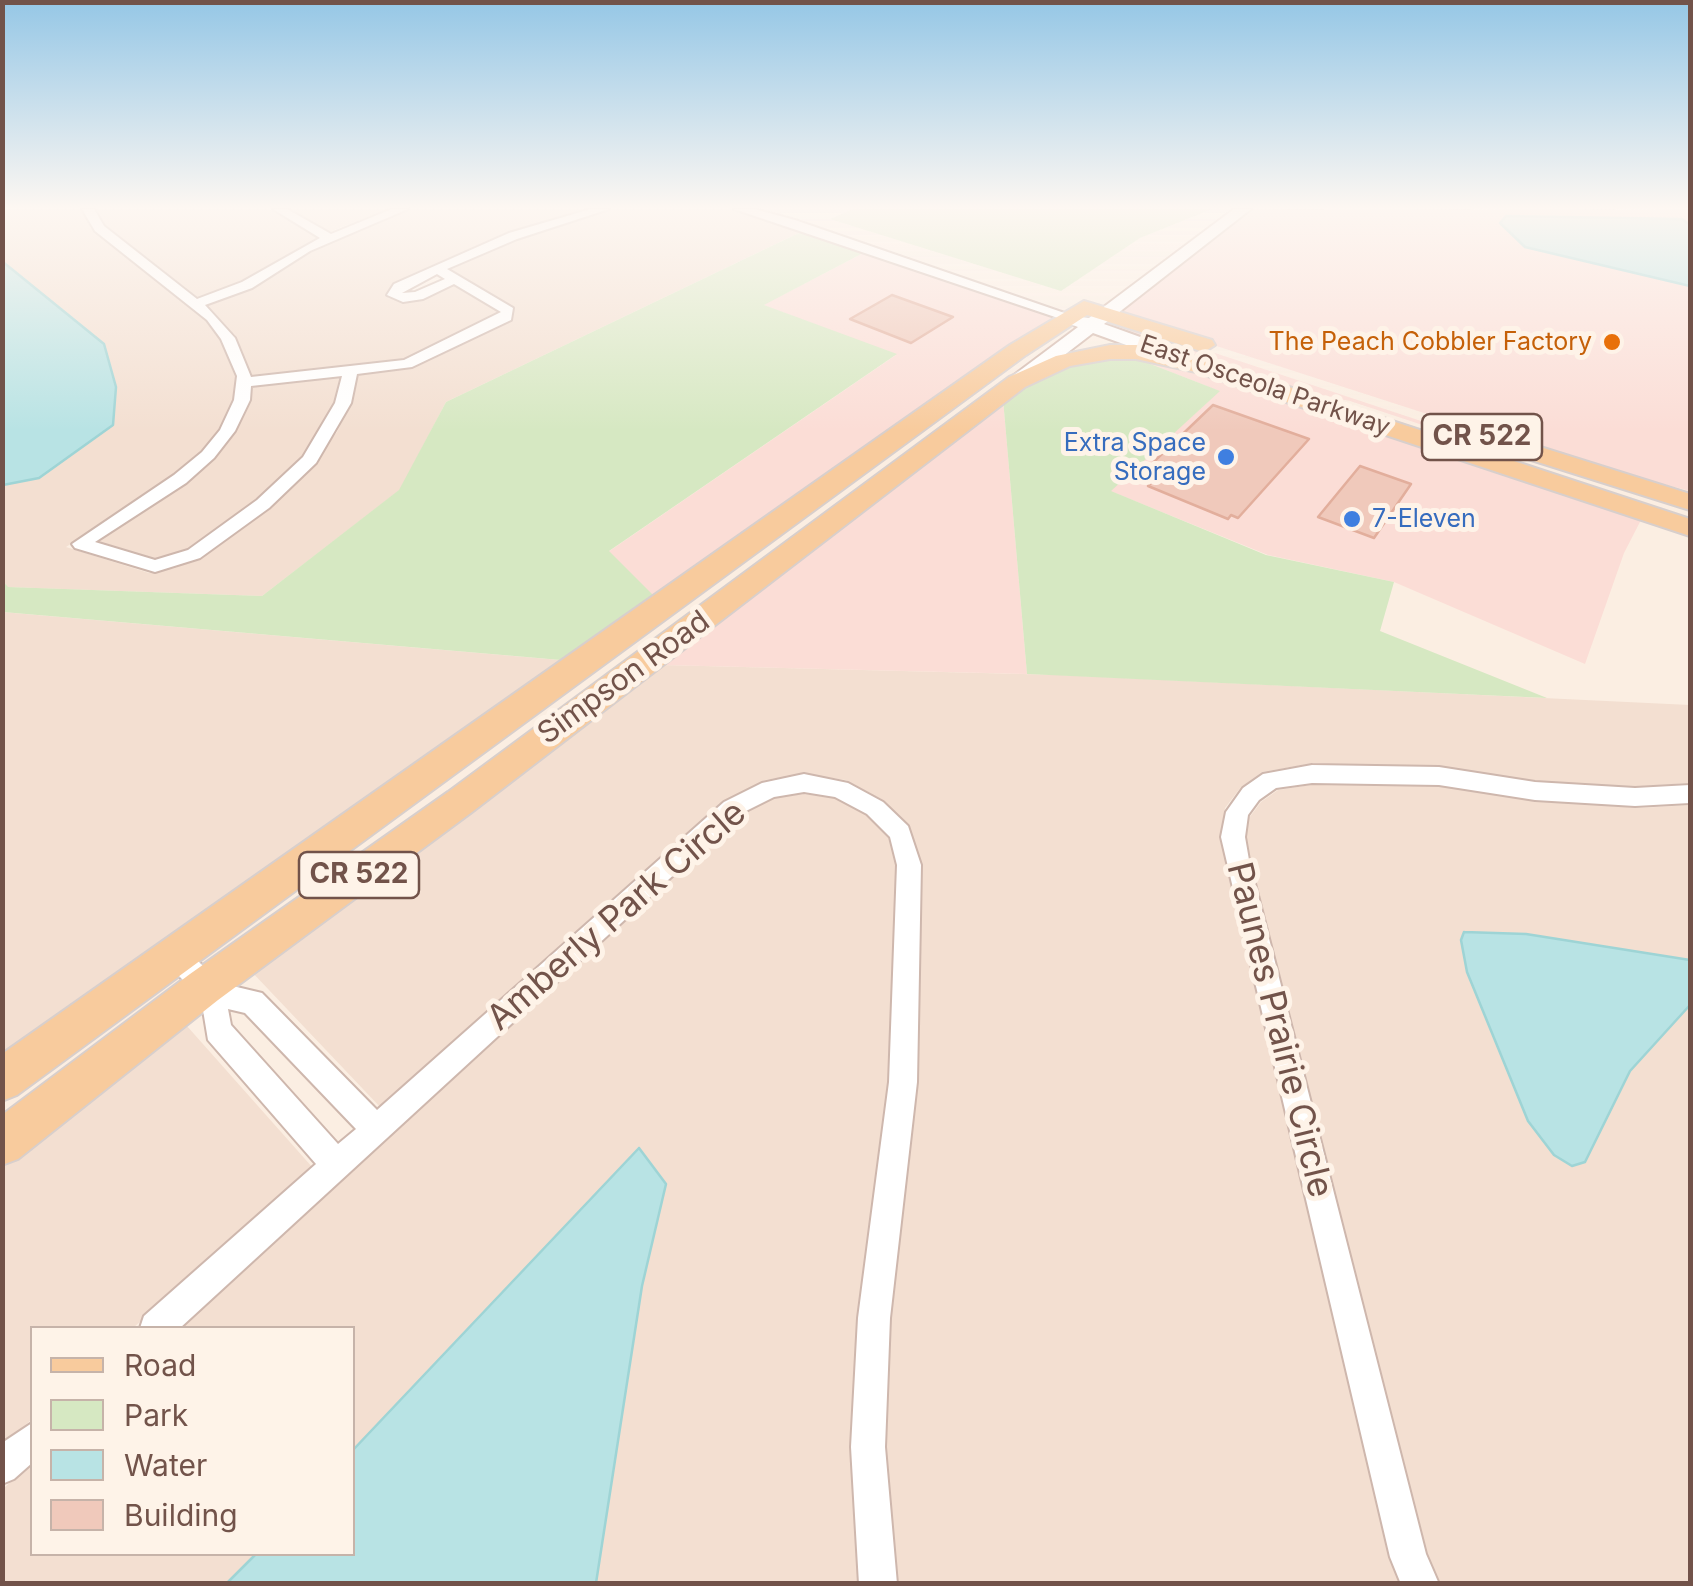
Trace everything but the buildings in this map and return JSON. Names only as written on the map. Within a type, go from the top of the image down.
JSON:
[{"type":"main road","name":"Simpson Road","points":[[2,1143],[586,704],[686,634],[1017,382],[1129,283]]},
{"type":"main road","name":"Simpson Road","points":[[2,1080],[688,588],[1136,283]]},
{"type":"main road","name":"East Osceola Parkway","points":[[1088,316],[1202,366],[1271,390],[1573,478]]},
{"type":"main road","name":"East Osceola Parkway","points":[[1088,316],[1573,478],[1690,528]]},
{"type":"main road","name":"CR 522","points":[[1017,382],[1064,361],[1110,352],[1136,352],[1202,366]]},
{"type":"main road","points":[[1573,478],[1582,484],[1649,489],[1690,502]]},
{"type":"main road","points":[[586,704],[619,672],[680,628],[693,605],[688,588]]},
{"type":"street","points":[[169,283],[228,338],[244,382],[242,400],[227,430],[208,455],[180,479],[80,544],[156,566],[194,554],[264,504],[310,460],[344,403],[350,371]]},
{"type":"street","points":[[196,304],[250,283]]},
{"type":"street","points":[[409,283],[394,295],[414,297],[446,283]]},
{"type":"street","points":[[244,382],[426,358],[506,318],[508,311],[462,283]]},
{"type":"street","points":[[985,283],[1088,316]]},
{"type":"street","points":[[996,283],[1088,316]]},
{"type":"street","name":"Paunes Prairie Circle","points":[[1420,1584],[1408,1557],[1237,860],[1233,837],[1237,812],[1251,794],[1271,780],[1312,774],[1439,776],[1534,791],[1635,797],[1690,794]]},
{"type":"street","name":"Amberly Park Circle","points":[[158,1326],[732,808],[770,789],[804,784],[840,789],[876,808],[900,834],[909,865],[903,1082],[874,1318],[869,1428],[878,1584]]},
{"type":"street","points":[[175,955],[209,990],[253,1002],[376,1130]]},
{"type":"street","points":[[209,990],[218,1031],[336,1165]]},
{"type":"street","points":[[2,1467],[30,1442]]},
{"type":"shaded area","points":[[26,283],[159,283],[205,320],[220,340],[236,378],[234,401],[219,431],[201,454],[173,477],[66,547],[149,573],[175,568],[200,557],[295,485],[337,432],[351,402],[357,375],[429,361],[512,319],[514,308],[472,283],[694,283],[446,402],[400,490],[262,596],[7,587],[3,580],[3,485],[39,478],[47,302]]},
{"type":"shaded area","points":[[179,283],[242,283],[240,284],[200,299]]},
{"type":"shaded area","points":[[247,283],[403,283],[389,290],[388,298],[408,301],[453,284],[501,313],[406,360],[252,377],[235,335],[206,304]]},
{"type":"shaded area","points":[[805,283],[960,283],[1059,317],[570,661],[560,660],[654,597],[608,552],[896,355],[763,305]]},
{"type":"shaded area","points":[[1157,283],[1682,283],[1690,286],[1690,491],[1573,461],[1117,314]]},
{"type":"shaded area","points":[[1111,319],[1548,463],[1350,401],[1273,386],[1102,325]]},
{"type":"shaded area","points":[[1130,356],[1171,362],[1642,518],[1624,553],[1585,664],[1394,582],[1268,555],[1110,491],[1219,391]]},
{"type":"shaded area","points":[[341,376],[335,404],[302,459],[257,502],[189,550],[160,560],[96,541],[185,482],[216,455],[236,430],[252,385]]},
{"type":"shaded area","points":[[1003,399],[1027,674],[624,664]]},
{"type":"shaded area","points":[[2,612],[560,660],[572,661],[3,1091]]},
{"type":"shaded area","points":[[624,664],[1061,675],[1690,705],[1690,783],[1628,787],[1530,781],[1434,766],[1309,764],[1262,772],[1241,787],[1225,808],[1221,836],[1225,860],[1389,1556],[1401,1583],[897,1583],[886,1446],[891,1321],[917,1083],[921,866],[908,826],[881,799],[846,780],[802,774],[765,780],[724,801],[381,1108],[231,950]]},
{"type":"shaded area","points":[[1317,784],[1443,786],[1539,801],[1641,808],[1690,805],[1690,1583],[1439,1583],[1426,1555],[1245,840],[1249,818],[1261,802],[1278,790]]},
{"type":"shaded area","points":[[803,794],[836,798],[868,816],[889,838],[897,866],[889,1080],[858,1315],[850,1445],[859,1583],[596,1583],[642,1286],[666,1184],[639,1148],[355,1448],[355,1326],[180,1326],[738,816],[773,798]]},
{"type":"shaded area","points":[[163,999],[313,1168],[135,1326],[30,1326],[30,1421],[3,1446],[3,1119]]},
{"type":"shaded area","points":[[30,1464],[30,1556],[254,1556],[227,1583],[3,1584],[3,1489]]},
{"type":"green space","points":[[694,283],[806,283],[764,305],[897,354],[609,551],[655,597],[561,660],[3,612],[2,580],[8,587],[262,596],[399,490],[446,402]]},
{"type":"green space","points":[[1035,283],[1073,283],[1061,291]]},
{"type":"green space","points":[[1130,356],[1220,391],[1111,491],[1266,555],[1394,582],[1380,631],[1547,698],[1027,674],[1003,399],[1034,376],[1068,364]]},
{"type":"water","points":[[3,283],[29,283],[104,344],[116,387],[113,425],[39,478],[3,485]]},
{"type":"water","points":[[1464,932],[1526,934],[1690,960],[1690,1005],[1630,1071],[1585,1162],[1572,1166],[1554,1155],[1528,1121],[1467,972],[1461,940]]},
{"type":"water","points":[[639,1148],[666,1184],[642,1286],[596,1583],[227,1583],[254,1556],[355,1556],[355,1448]]},
{"type":"place","name":"The Peach Cobbler Factory","points":[[1612,342]]},
{"type":"place","name":"Extra Space Storage","points":[[1226,457]]},
{"type":"place","name":"7-Eleven","points":[[1352,519]]}]
